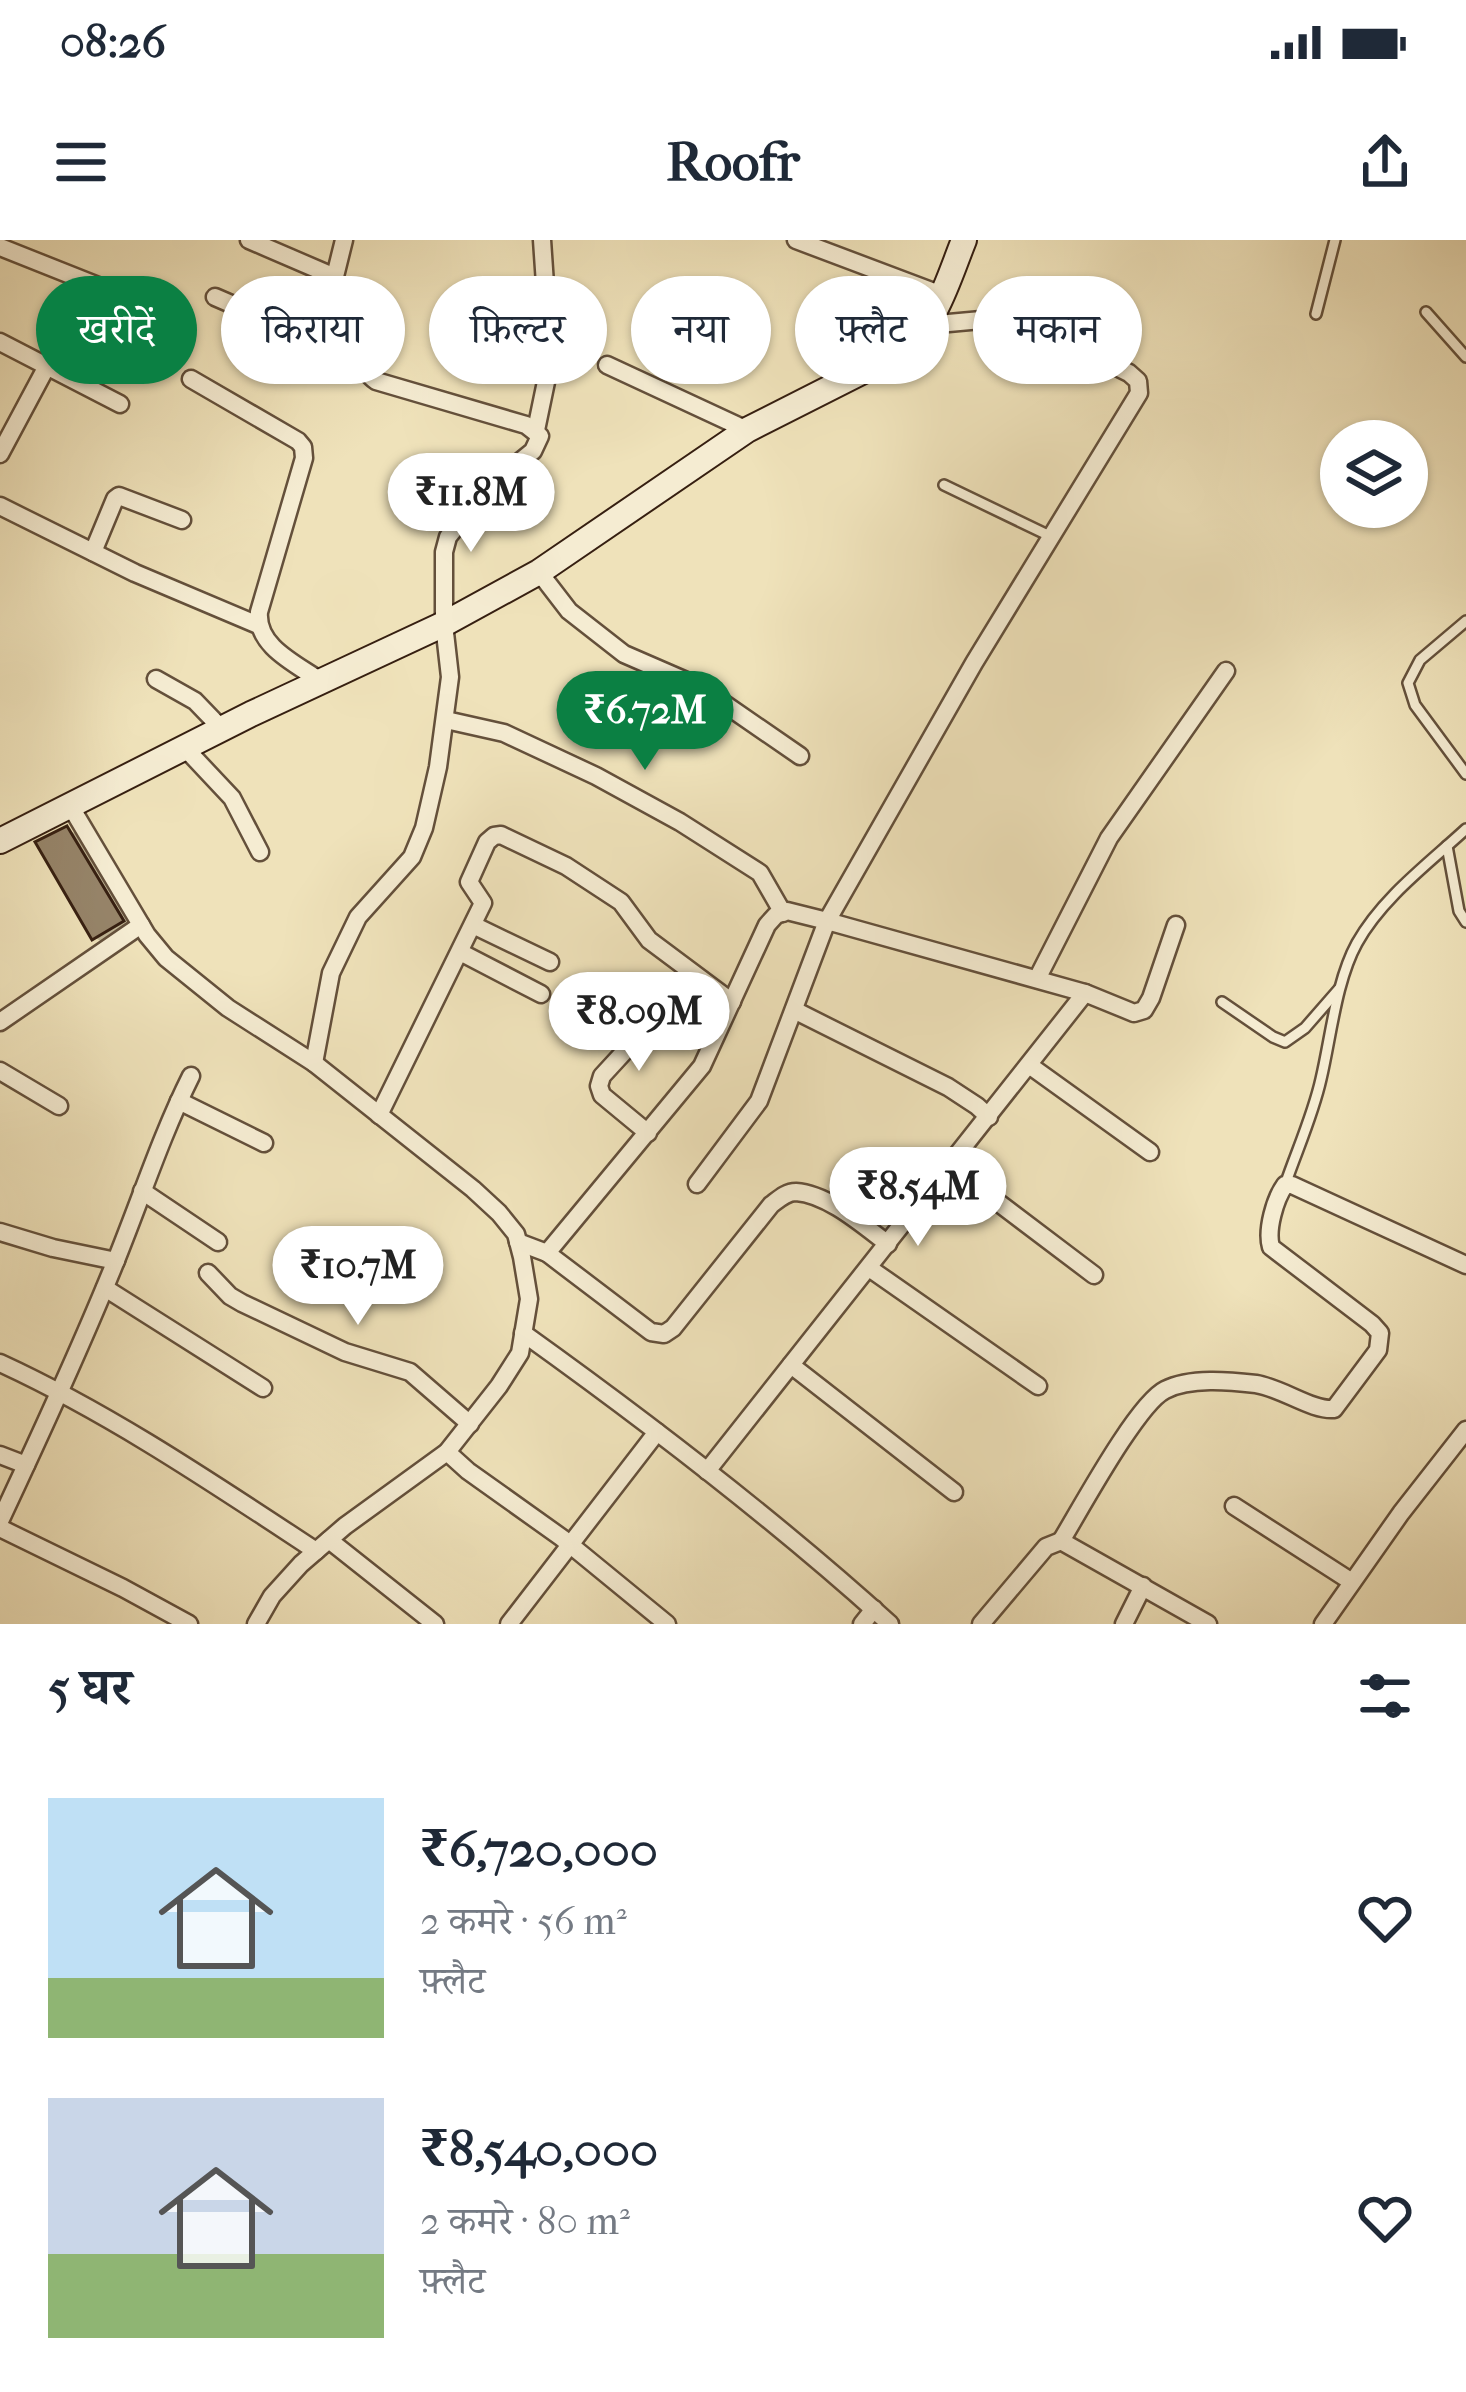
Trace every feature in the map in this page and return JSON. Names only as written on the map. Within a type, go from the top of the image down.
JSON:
[{"type":"street","points":[[249,240],[333,276]]},
{"type":"street","points":[[335,276],[344,240]]},
{"type":"street","points":[[536,430],[547,377],[542,240]]},
{"type":"street","points":[[796,240],[892,276]]},
{"type":"street","points":[[949,278],[964,240]]},
{"type":"street","points":[[5,250],[73,276]]},
{"type":"street","points":[[215,297],[221,300]]},
{"type":"street","points":[[697,1184],[759,1101],[827,921],[974,663],[1139,393],[1138,381],[1129,373],[1031,325],[992,319],[949,323]]},
{"type":"street","points":[[0,342],[36,360]]},
{"type":"street","points":[[607,365],[747,430]]},
{"type":"street","points":[[197,383],[303,447],[304,458],[258,625],[263,638],[322,682]]},
{"type":"street","points":[[0,454],[37,384]]},
{"type":"street","points":[[82,384],[120,404]]},
{"type":"street","points":[[314,1063],[331,973],[358,917],[419,844],[446,720],[450,677],[444,552],[448,537],[486,489],[533,451],[540,436],[536,430],[386,384]]},
{"type":"street","points":[[0,841],[444,624],[539,572],[747,430],[840,384]]},
{"type":"street","points":[[93,553],[119,496],[182,520]]},
{"type":"street","points":[[0,506],[93,553],[258,625]]},
{"type":"street","points":[[539,572],[569,611],[624,653],[700,687],[800,756]]},
{"type":"street","points":[[1037,979],[1109,838],[1226,671]]},
{"type":"street","points":[[156,679],[195,701],[222,729]]},
{"type":"street","points":[[446,720],[504,733],[680,822],[760,873],[783,913]]},
{"type":"street","points":[[184,748],[232,798],[260,852]]},
{"type":"street","points":[[71,806],[166,958],[228,1008],[314,1063],[473,1189],[499,1213],[518,1242],[529,1299],[520,1353],[499,1386],[447,1452],[322,1545],[272,1596],[256,1624]]},
{"type":"street","points":[[379,1115],[483,903],[469,882],[494,836],[566,866],[621,902],[649,940],[732,1001]]},
{"type":"street","points":[[547,1253],[702,1066],[767,925],[776,915],[787,911],[827,921],[1085,993],[1134,1012],[1144,1010],[1151,998],[1176,925]]},
{"type":"street","points":[[0,1022],[142,926]]},
{"type":"street","points":[[473,926],[550,962]]},
{"type":"street","points":[[460,952],[541,994]]},
{"type":"street","points":[[707,1471],[1085,993]]},
{"type":"street","points":[[794,1010],[948,1087],[989,1117]]},
{"type":"street","points":[[648,1133],[602,1095],[599,1086],[602,1076],[658,1014]]},
{"type":"street","points":[[1029,1065],[1150,1152]]},
{"type":"street","points":[[0,1071],[59,1106]]},
{"type":"street","points":[[189,1624],[0,1525],[105,1288],[191,1076]]},
{"type":"street","points":[[179,1101],[264,1143]]},
{"type":"street","points":[[950,1166],[1094,1275]]},
{"type":"street","points":[[981,1624],[1046,1546],[1061,1541],[1136,1419],[1165,1390],[1190,1383],[1256,1384],[1322,1410],[1334,1409],[1378,1350],[1380,1333],[1372,1324],[1271,1247],[1268,1238],[1285,1185],[1466,1265]]},
{"type":"street","points":[[142,1191],[218,1241]]},
{"type":"street","points":[[518,1242],[547,1253],[651,1332],[664,1334],[674,1328],[771,1205],[784,1195],[797,1192],[834,1205],[888,1244]]},
{"type":"street","points":[[0,1232],[116,1261]]},
{"type":"street","points":[[868,1268],[1038,1386]]},
{"type":"street","points":[[208,1273],[242,1303],[345,1352],[410,1372],[470,1424]]},
{"type":"street","points":[[105,1288],[263,1388]]},
{"type":"street","points":[[523,1333],[802,1545],[868,1617],[890,1624]]},
{"type":"street","points":[[0,1363],[61,1391],[322,1545],[435,1624]]},
{"type":"street","points":[[791,1365],[954,1492]]},
{"type":"street","points":[[1323,1624],[1466,1430]]},
{"type":"street","points":[[509,1624],[657,1432]]},
{"type":"street","points":[[447,1452],[667,1624]]},
{"type":"street","points":[[0,1455],[26,1465]]},
{"type":"street","points":[[1234,1506],[1352,1582]]},
{"type":"street","points":[[1061,1541],[1208,1624]]},
{"type":"street","points":[[1124,1624],[1143,1586]]},
{"type":"lane","points":[[1316,314],[1335,240]]},
{"type":"lane","points":[[1426,312],[1466,357]]},
{"type":"lane","points":[[944,485],[1052,537]]},
{"type":"lane","points":[[1466,621],[1420,660],[1408,683],[1415,704],[1466,774]]},
{"type":"lane","points":[[1285,1185],[1320,1084],[1357,943],[1408,882],[1466,829]]},
{"type":"lane","points":[[1447,847],[1459,910],[1466,922]]},
{"type":"lane","points":[[1222,1002],[1285,1042],[1305,1028],[1343,985]]},
{"type":"building","points":[[67,826],[124,921],[92,940],[35,842]]}]
